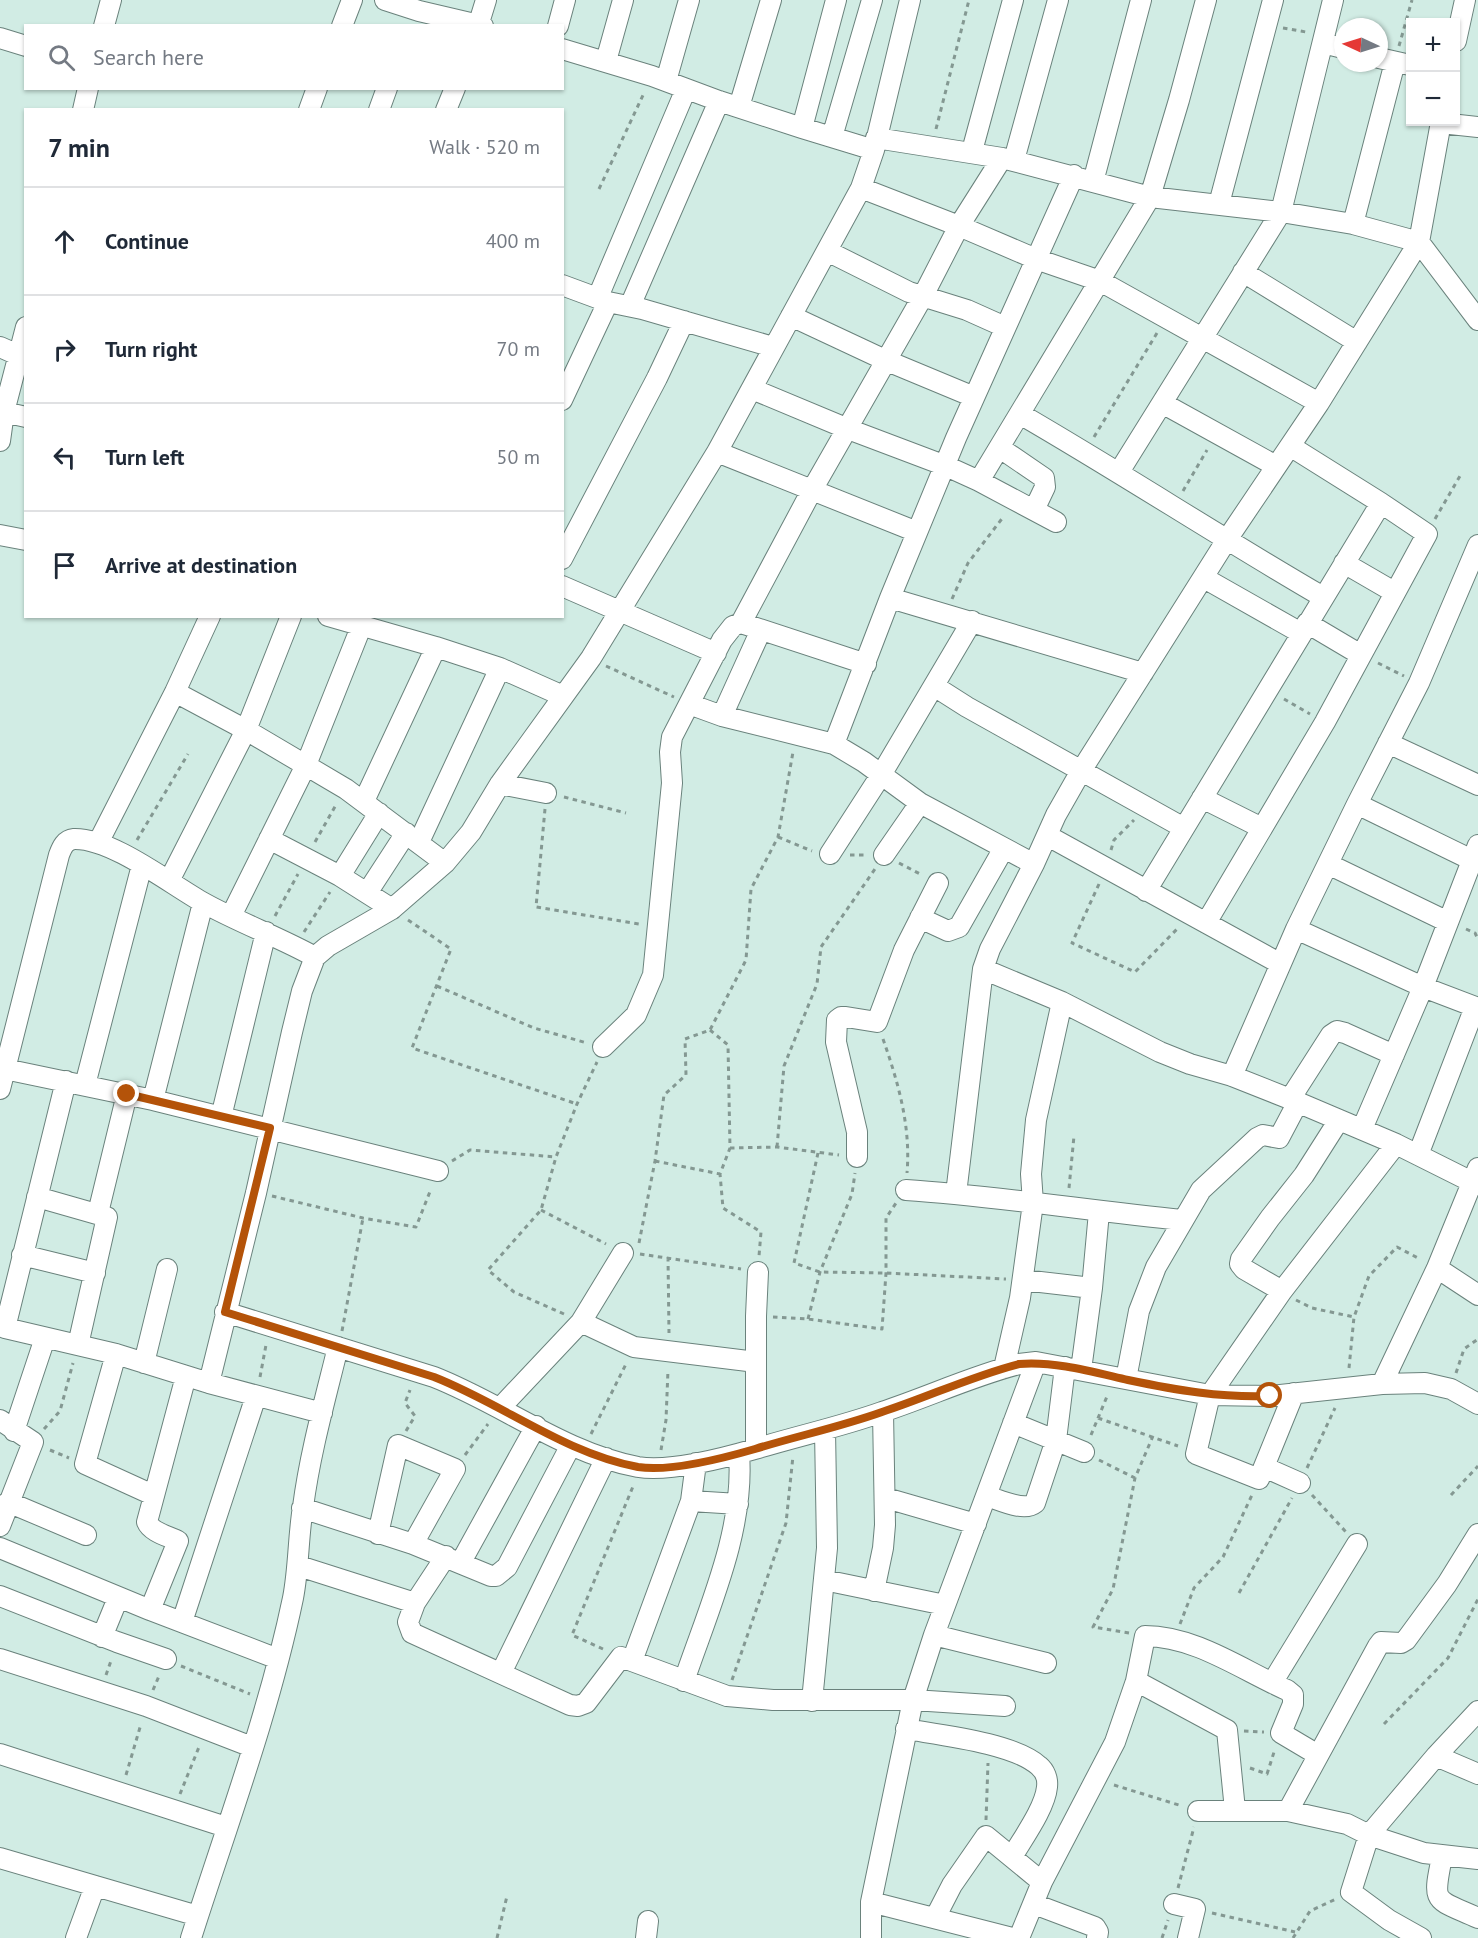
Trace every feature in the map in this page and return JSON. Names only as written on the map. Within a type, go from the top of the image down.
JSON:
[{"type":"street","points":[[105,24],[111,0]]},
{"type":"street","points":[[343,24],[352,0]]},
{"type":"street","points":[[480,24],[486,0]]},
{"type":"street","points":[[559,24],[565,0]]},
{"type":"street","points":[[606,61],[623,0]]},
{"type":"street","points":[[659,79],[689,0]]},
{"type":"street","points":[[739,107],[771,0]]},
{"type":"street","points":[[802,128],[836,0]]},
{"type":"street","points":[[832,136],[872,0]]},
{"type":"street","points":[[209,1383],[256,1193],[302,991],[315,957],[347,934],[392,909],[445,863],[471,832],[500,784],[591,658],[717,452],[861,188],[875,144],[910,0]]},
{"type":"street","points":[[972,151],[1012,0]]},
{"type":"street","points":[[603,1047],[629,1022],[643,1002],[653,975],[672,783],[670,745],[672,737],[728,631],[741,623],[812,490],[923,296],[959,226],[1008,159],[1058,0]]},
{"type":"street","points":[[1094,182],[1141,0]]},
{"type":"street","points":[[980,481],[1150,196],[1206,0]]},
{"type":"street","points":[[1219,204],[1273,0]]},
{"type":"street","points":[[1119,472],[1281,212],[1333,0]]},
{"type":"street","points":[[1460,20],[1465,0]]},
{"type":"street","points":[[390,1],[416,18],[471,24]]},
{"type":"street","points":[[0,38],[24,44]]},
{"type":"street","points":[[1324,39],[1334,44]]},
{"type":"street","points":[[564,50],[606,61],[718,101],[832,136],[875,144],[932,145],[972,151],[1150,196],[1281,212],[1353,224],[1419,242],[1478,320]]},
{"type":"street","points":[[1353,224],[1395,62]]},
{"type":"street","points":[[564,395],[686,89]]},
{"type":"street","points":[[83,108],[88,90]]},
{"type":"street","points":[[310,108],[316,90]]},
{"type":"street","points":[[380,108],[386,90]]},
{"type":"street","points":[[447,108],[454,90]]},
{"type":"street","points":[[630,306],[718,101]]},
{"type":"street","points":[[1460,125],[1478,127]]},
{"type":"street","points":[[956,1194],[983,969],[990,949],[1048,836],[1056,815],[1081,771],[1226,542],[1319,404],[1419,242],[1440,126]]},
{"type":"street","points":[[834,744],[917,532],[974,397],[1074,175]]},
{"type":"street","points":[[861,188],[1036,259],[1100,281],[1319,404]]},
{"type":"street","points":[[827,251],[901,288],[967,310],[1005,327]]},
{"type":"street","points":[[1244,272],[1357,342]]},
{"type":"street","points":[[564,286],[603,300],[773,347]]},
{"type":"street","points":[[790,316],[885,360],[974,397]]},
{"type":"street","points":[[564,555],[657,378],[684,321]]},
{"type":"street","points":[[0,441],[4,412],[24,334]]},
{"type":"street","points":[[0,347],[18,355]]},
{"type":"street","points":[[752,389],[946,466],[980,481],[1056,522]]},
{"type":"street","points":[[1162,403],[1216,435],[1276,466]]},
{"type":"street","points":[[4,412],[24,417]]},
{"type":"street","points":[[1020,414],[1119,472],[1226,542],[1323,597]]},
{"type":"street","points":[[1199,919],[1262,828],[1325,722],[1427,534],[1290,446]]},
{"type":"street","points":[[1000,448],[1044,478],[1045,488],[1034,510]]},
{"type":"street","points":[[717,452],[917,532]]},
{"type":"street","points":[[1146,891],[1381,503]]},
{"type":"street","points":[[0,535],[24,540]]},
{"type":"street","points":[[1232,1076],[1279,963],[1419,683],[1478,545]]},
{"type":"street","points":[[1344,563],[1394,592]]},
{"type":"street","points":[[1204,578],[1361,655]]},
{"type":"street","points":[[564,587],[716,652]]},
{"type":"street","points":[[890,598],[1143,673]]},
{"type":"street","points":[[98,843],[175,692],[209,618]]},
{"type":"street","points":[[169,880],[246,730],[290,618]]},
{"type":"street","points":[[336,618],[500,668],[563,696]]},
{"type":"street","points":[[830,854],[881,775],[972,621]]},
{"type":"street","points":[[741,623],[866,664]]},
{"type":"street","points":[[231,916],[306,765],[361,627]]},
{"type":"street","points":[[722,716],[761,630]]},
{"type":"street","points":[[340,876],[372,807],[436,647]]},
{"type":"street","points":[[368,893],[412,837],[500,668]]},
{"type":"street","points":[[934,686],[1184,828]]},
{"type":"street","points":[[175,692],[306,765],[372,807],[445,863]]},
{"type":"street","points":[[689,704],[722,716],[834,744],[850,752],[920,803],[1034,864]]},
{"type":"street","points":[[1388,743],[1478,785]]},
{"type":"street","points":[[500,784],[546,793]]},
{"type":"street","points":[[1202,798],[1262,828]]},
{"type":"street","points":[[884,855],[920,803]]},
{"type":"street","points":[[1357,804],[1476,856],[1362,1129]]},
{"type":"street","points":[[1048,836],[1279,963]]},
{"type":"street","points":[[0,1089],[3,1069],[62,846],[67,841],[73,839],[98,843],[169,880],[203,903],[315,957]]},
{"type":"street","points":[[269,839],[340,876],[392,909]]},
{"type":"street","points":[[920,918],[948,931],[958,927],[1004,848]]},
{"type":"street","points":[[85,1085],[134,861]]},
{"type":"street","points":[[1328,864],[1448,922]]},
{"type":"street","points":[[857,1157],[856,1125],[836,1042],[835,1026],[841,1017],[877,1022],[904,950],[938,883]]},
{"type":"street","points":[[153,1100],[203,903]]},
{"type":"street","points":[[1296,929],[1423,987],[1477,1008],[1418,1155]]},
{"type":"street","points":[[221,1117],[266,932]]},
{"type":"street","points":[[983,969],[1062,1002],[1160,1052],[1190,1064],[1232,1076],[1476,1178],[1437,1268],[1382,1384]]},
{"type":"street","points":[[1004,1368],[1023,1280],[1034,1203],[1031,1174],[1036,1120],[1062,1002]]},
{"type":"street","points":[[1120,1378],[1145,1292],[1182,1220],[1201,1190],[1257,1138],[1263,1135],[1279,1138],[1294,1101],[1331,1035],[1337,1031],[1345,1033],[1394,1055]]},
{"type":"street","points":[[3,1069],[153,1100],[438,1171]]},
{"type":"street","points":[[66,1081],[2,1328],[116,1354],[209,1383],[322,1413]]},
{"type":"street","points":[[98,1213],[127,1094]]},
{"type":"street","points":[[1282,1291],[1244,1269],[1240,1264],[1241,1259],[1304,1175],[1339,1120]]},
{"type":"street","points":[[1300,1483],[1196,1454],[1210,1395],[1282,1291],[1396,1144]]},
{"type":"street","points":[[906,1190],[1182,1220]]},
{"type":"street","points":[[37,1197],[106,1217],[107,1221],[78,1344]]},
{"type":"street","points":[[987,1496],[1024,1507],[1032,1506],[1037,1499],[1056,1440],[1092,1288],[1099,1212]]},
{"type":"street","points":[[500,1408],[581,1322],[623,1253]]},
{"type":"street","points":[[22,1255],[95,1273]]},
{"type":"street","points":[[1437,1268],[1478,1295]]},
{"type":"street","points":[[144,1363],[167,1269]]},
{"type":"street","points":[[684,1681],[720,1577],[748,1451],[756,1362],[758,1272]]},
{"type":"street","points":[[1023,1280],[1092,1288]]},
{"type":"street","points":[[225,1312],[449,1383],[577,1447],[606,1458],[650,1467],[696,1463],[795,1439],[883,1412],[1004,1368],[1035,1362],[1210,1395],[1245,1397],[1382,1384],[1425,1383],[1451,1389],[1478,1404]]},
{"type":"street","points":[[581,1322],[634,1347],[756,1362]]},
{"type":"street","points":[[0,1526],[33,1442],[7,1425],[45,1338]]},
{"type":"street","points":[[191,1938],[266,1701],[292,1604],[298,1566],[302,1508],[339,1347]]},
{"type":"street","points":[[116,1354],[85,1464],[153,1495]]},
{"type":"street","points":[[871,1938],[871,1902],[913,1700],[934,1635],[1035,1362]]},
{"type":"street","points":[[186,1376],[147,1517],[149,1527],[205,1553]]},
{"type":"street","points":[[1262,1473],[1294,1394]]},
{"type":"street","points":[[182,1622],[256,1396]]},
{"type":"street","points":[[874,1592],[883,1548],[886,1498],[883,1412]]},
{"type":"street","points":[[1013,1423],[1084,1452]]},
{"type":"street","points":[[536,1426],[453,1559],[415,1603],[408,1622],[412,1633],[561,1702],[578,1706],[586,1703],[627,1659],[692,1501],[696,1463]]},
{"type":"street","points":[[812,1701],[827,1528],[825,1430]]},
{"type":"street","points":[[378,1534],[398,1445],[454,1469],[413,1544]]},
{"type":"street","points":[[302,1508],[413,1544],[491,1576],[502,1573],[507,1567],[577,1447]]},
{"type":"street","points":[[501,1673],[606,1458]]},
{"type":"street","points":[[886,1498],[976,1524]]},
{"type":"street","points":[[692,1501],[738,1504]]},
{"type":"street","points":[[8,1502],[86,1535]]},
{"type":"street","points":[[1288,1811],[1378,1646],[1382,1642],[1406,1640],[1447,1584],[1478,1534]]},
{"type":"street","points":[[150,1610],[178,1540]]},
{"type":"street","points":[[1272,1683],[1357,1544]]},
{"type":"street","points":[[0,1548],[118,1598],[278,1659]]},
{"type":"street","points":[[298,1566],[415,1603]]},
{"type":"street","points":[[824,1580],[945,1605]]},
{"type":"street","points":[[0,1596],[110,1640],[166,1659]]},
{"type":"street","points":[[110,1640],[118,1598]]},
{"type":"street","points":[[934,1635],[1046,1663]]},
{"type":"street","points":[[1019,1938],[1042,1882],[1115,1742],[1136,1681],[1145,1636],[1159,1636],[1175,1640],[1208,1652],[1287,1690],[1293,1698],[1281,1733],[1318,1755]]},
{"type":"street","points":[[0,1659],[101,1691],[252,1747]]},
{"type":"street","points":[[627,1659],[727,1696],[812,1701],[913,1700],[1005,1706]]},
{"type":"street","points":[[1136,1681],[1227,1730],[1235,1810]]},
{"type":"street","points":[[1421,1938],[1389,1920],[1351,1892],[1369,1835],[1436,1756],[1478,1711]]},
{"type":"street","points":[[906,1729],[989,1744],[1028,1759],[1046,1774],[1047,1784],[1043,1802],[1012,1857]]},
{"type":"street","points":[[0,1754],[226,1827]]},
{"type":"street","points":[[1436,1756],[1478,1774]]},
{"type":"street","points":[[1198,1810],[1288,1811],[1347,1824],[1369,1835],[1424,1853],[1442,1857],[1478,1859]]},
{"type":"street","points":[[935,1917],[952,1885],[986,1836],[1042,1882]]},
{"type":"street","points":[[1442,1857],[1436,1888],[1440,1899],[1478,1918]]},
{"type":"street","points":[[0,1858],[198,1916]]},
{"type":"street","points":[[76,1938],[95,1886]]},
{"type":"street","points":[[871,1902],[1012,1938]]},
{"type":"street","points":[[1034,1904],[1095,1927],[1098,1932],[1097,1938]]},
{"type":"street","points":[[1174,1904],[1195,1909],[1188,1938]]},
{"type":"path","points":[[932,145],[969,0]]},
{"type":"path","points":[[1395,62],[1412,0]]},
{"type":"path","points":[[1267,24],[1324,39]]},
{"type":"path","points":[[599,189],[659,79]]},
{"type":"path","points":[[1085,452],[1166,317]]},
{"type":"path","points":[[1172,507],[1216,435]]},
{"type":"path","points":[[1427,534],[1460,476]]},
{"type":"path","points":[[946,613],[968,563],[1017,500]]},
{"type":"path","points":[[1361,655],[1419,683]]},
{"type":"path","points":[[591,658],[689,704]]},
{"type":"path","points":[[1268,689],[1325,722]]},
{"type":"path","points":[[710,1030],[728,1045],[730,1148],[720,1174],[723,1208],[761,1232],[758,1272],[637,1254],[655,1161],[664,1095],[686,1075],[685,1039],[710,1030],[746,960],[751,889],[777,837],[797,735]]},
{"type":"path","points":[[134,861],[188,754]]},
{"type":"path","points":[[626,813],[546,793],[536,907],[659,927]]},
{"type":"path","points":[[1146,808],[1114,840],[1107,868],[1072,944],[1134,972],[1199,919]]},
{"type":"path","points":[[777,837],[825,857],[830,854],[884,855],[938,883]]},
{"type":"path","points":[[777,1147],[784,1066],[817,984],[821,947],[884,855]]},
{"type":"path","points":[[294,946],[340,876]]},
{"type":"path","points":[[392,909],[451,949],[412,1048],[577,1104]]},
{"type":"path","points":[[437,986],[534,1028],[603,1047],[556,1157],[541,1210],[489,1270],[514,1292],[581,1322]]},
{"type":"path","points":[[756,1316],[808,1319],[882,1329],[886,1273],[886,1218],[906,1190],[909,1150],[899,1085],[877,1022]]},
{"type":"path","points":[[1068,1208],[1074,1136]]},
{"type":"path","points":[[730,1148],[777,1147],[818,1153],[794,1263],[820,1272],[1023,1280]]},
{"type":"path","points":[[256,1193],[363,1218],[416,1227],[438,1171],[470,1150],[556,1157]]},
{"type":"path","points":[[808,1319],[820,1272],[852,1194],[857,1157]]},
{"type":"path","points":[[655,1161],[720,1174]]},
{"type":"path","points":[[541,1210],[623,1253]]},
{"type":"path","points":[[339,1347],[363,1218]]},
{"type":"path","points":[[1239,1593],[1300,1483],[1344,1389],[1350,1364],[1354,1317],[1369,1276],[1397,1247],[1437,1268]]},
{"type":"path","points":[[627,1659],[572,1635],[650,1467],[666,1420],[669,1353],[668,1257]]},
{"type":"path","points":[[1282,1291],[1312,1308],[1354,1317]]},
{"type":"path","points":[[256,1396],[270,1325]]},
{"type":"path","points":[[1451,1389],[1464,1349],[1478,1339]]},
{"type":"path","points":[[78,1344],[60,1411],[33,1442],[85,1464]]},
{"type":"path","points":[[577,1447],[634,1347]]},
{"type":"path","points":[[398,1445],[415,1416],[405,1403],[416,1372]]},
{"type":"path","points":[[1120,1378],[1098,1418],[1153,1436],[1196,1454]]},
{"type":"path","points":[[454,1469],[500,1408]]},
{"type":"path","points":[[1145,1636],[1093,1627],[1113,1589],[1136,1478],[1153,1436]]},
{"type":"path","points":[[727,1696],[786,1523],[795,1439]]},
{"type":"path","points":[[1084,1452],[1136,1478]]},
{"type":"path","points":[[1451,1495],[1478,1466]]},
{"type":"path","points":[[1175,1640],[1194,1588],[1223,1557],[1262,1473]]},
{"type":"path","points":[[1300,1483],[1357,1544]]},
{"type":"path","points":[[1384,1724],[1448,1658],[1478,1599]]},
{"type":"path","points":[[101,1691],[110,1640]]},
{"type":"path","points":[[121,1793],[146,1707],[166,1659],[266,1701]]},
{"type":"path","points":[[174,1809],[206,1729]]},
{"type":"path","points":[[1227,1730],[1281,1733],[1267,1774],[1231,1761]]},
{"type":"path","points":[[986,1836],[989,1744]]},
{"type":"path","points":[[1095,1779],[1198,1810],[1174,1904]]},
{"type":"path","points":[[1293,1938],[1310,1911],[1351,1892]]},
{"type":"path","points":[[497,1938],[507,1896]]},
{"type":"path","points":[[1195,1909],[1295,1932]]},
{"type":"route","points":[[127,1094],[270,1128],[256,1193],[225,1312],[434,1377],[571,1445],[606,1458],[641,1467],[660,1467],[696,1463],[739,1454],[883,1412],[1004,1368],[1035,1362],[1210,1395],[1270,1396]]}]
